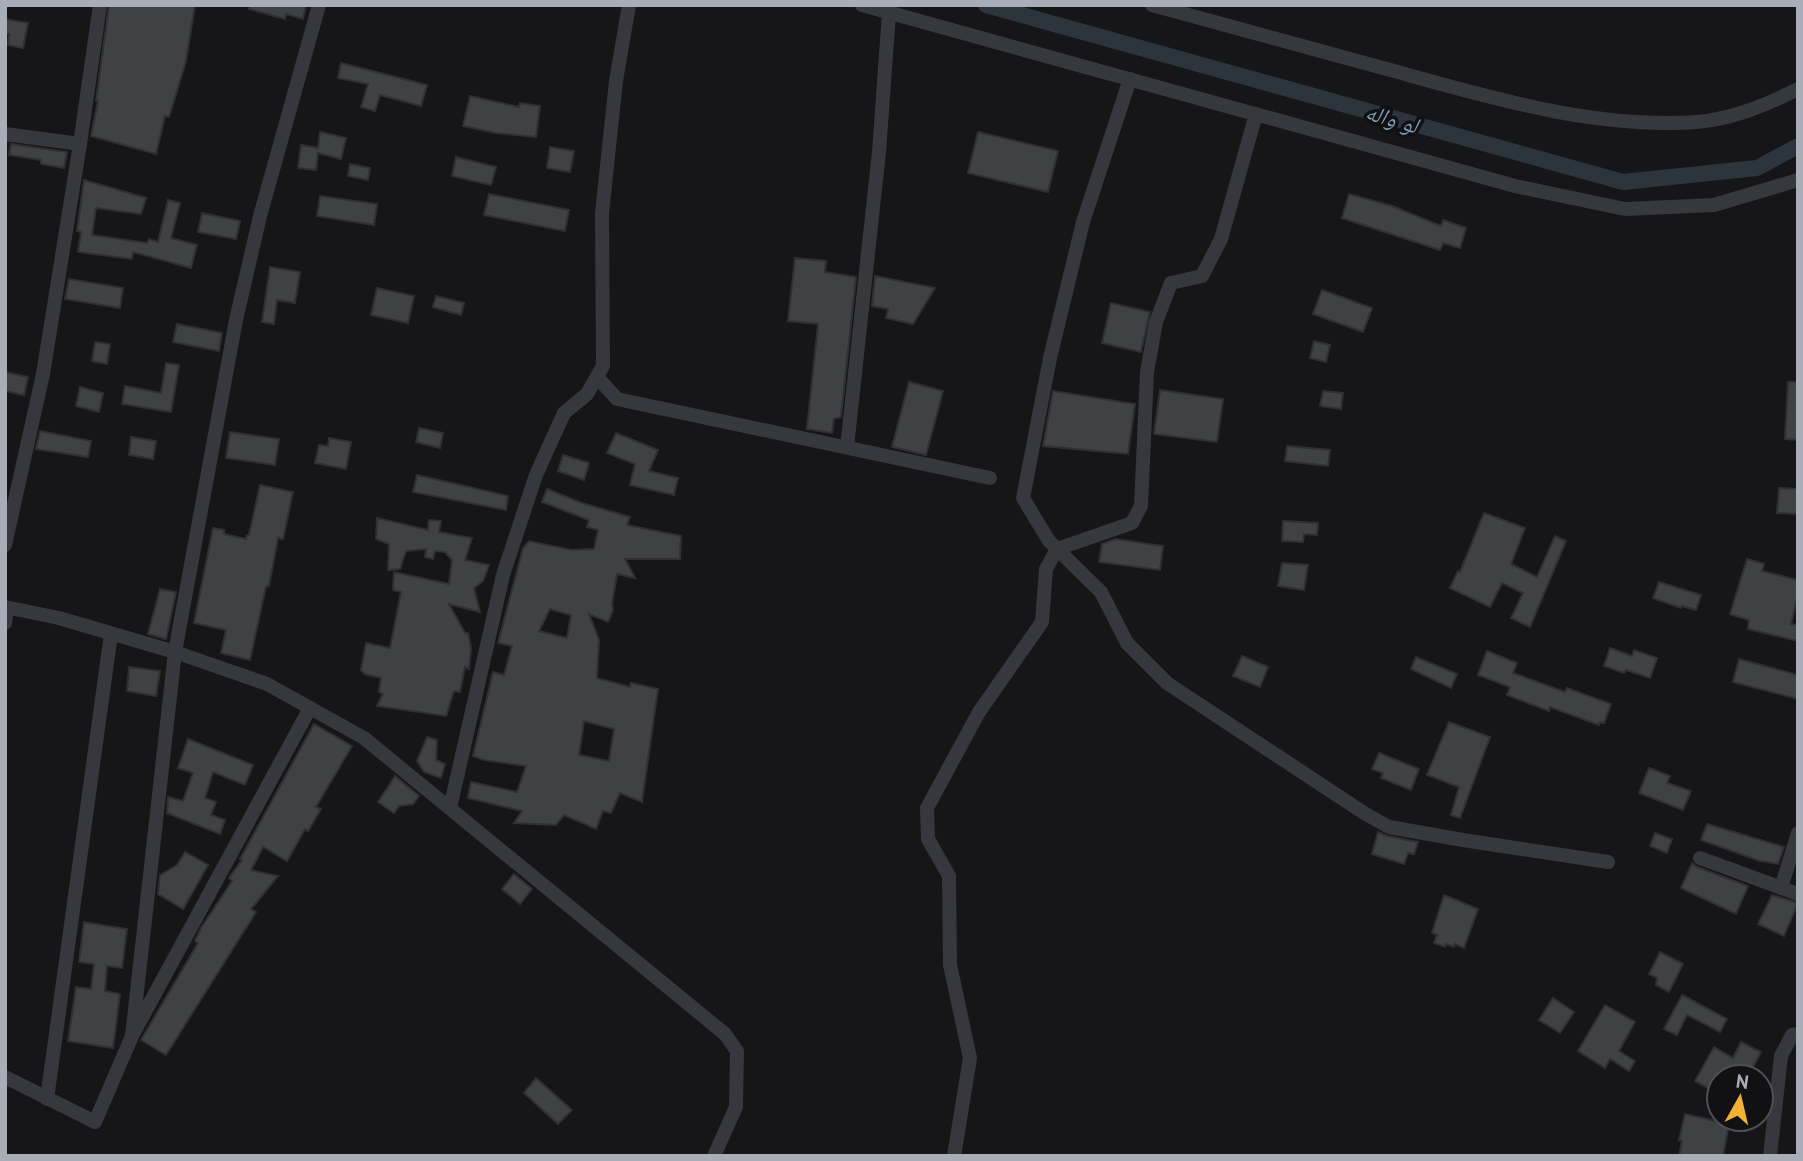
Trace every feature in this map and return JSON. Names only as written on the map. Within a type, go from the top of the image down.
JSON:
[{"type":"street","points":[[5,545],[43,374],[100,5]]},
{"type":"street","points":[[132,1036],[174,652],[242,294],[260,216],[319,5]]},
{"type":"street","points":[[450,808],[503,575],[536,475],[564,413],[587,394],[603,366],[602,213],[616,81],[629,5]]},
{"type":"street","points":[[862,5],[1515,186],[1625,209],[1714,205],[1798,180]]},
{"type":"street","points":[[1152,5],[1482,95],[1535,108],[1603,118],[1699,122],[1740,114],[1798,89]]},
{"type":"street","points":[[847,447],[879,152],[889,13]]},
{"type":"street","points":[[1130,79],[1083,222],[1050,358],[1023,498],[1049,541],[1101,592],[1127,643],[1167,683],[1364,813],[1389,827],[1608,862]]},
{"type":"street","points":[[954,1156],[970,1058],[950,965],[948,876],[928,839],[928,808],[979,712],[1042,622],[1046,569],[1057,549],[1132,523],[1141,506],[1147,372],[1156,322],[1171,283],[1202,276],[1221,239],[1256,114]]},
{"type":"street","points":[[5,134],[80,144]]},
{"type":"street","points":[[597,377],[617,399],[990,478]]},
{"type":"street","points":[[6,612],[60,618],[174,652],[267,684],[364,738],[725,1034],[737,1051],[736,1107],[714,1156]]},
{"type":"street","points":[[47,1099],[111,634]]},
{"type":"street","points":[[5,1077],[95,1122],[132,1036],[310,708]]},
{"type":"street","points":[[1781,888],[1798,833]]},
{"type":"street","points":[[1700,858],[1798,894]]},
{"type":"street","points":[[1770,1156],[1781,1056],[1792,1035],[1798,1034]]},
{"type":"building","points":[[109,5],[195,5],[186,61],[169,117],[165,116],[156,154],[91,136],[98,101]]},
{"type":"building","points":[[250,5],[306,5],[303,19],[286,14],[285,19],[249,9]]},
{"type":"building","points":[[5,19],[28,23],[23,48],[8,45],[9,34],[5,34]]},
{"type":"building","points":[[341,63],[427,85],[421,106],[380,95],[375,111],[361,107],[368,84],[338,78]]},
{"type":"building","points":[[470,96],[519,107],[520,103],[540,106],[536,137],[463,126]]},
{"type":"building","points":[[320,132],[346,138],[341,159],[318,153],[316,170],[298,168],[301,145],[318,148]]},
{"type":"building","points":[[978,132],[1058,151],[1048,192],[968,173]]},
{"type":"building","points":[[11,144],[67,152],[64,168],[41,164],[41,160],[9,155]]},
{"type":"building","points":[[550,147],[574,151],[570,172],[547,168]]},
{"type":"building","points":[[456,157],[496,167],[491,185],[452,176]]},
{"type":"building","points":[[350,164],[370,168],[368,180],[348,176]]},
{"type":"building","points":[[84,180],[146,198],[141,214],[96,208],[92,235],[147,243],[149,239],[158,242],[168,200],[180,203],[171,238],[197,245],[191,268],[133,252],[132,259],[78,252],[81,232],[77,231]]},
{"type":"building","points":[[489,194],[569,210],[565,231],[484,215]]},
{"type":"building","points":[[1349,194],[1392,206],[1441,226],[1443,220],[1466,228],[1460,248],[1443,243],[1440,250],[1342,218]]},
{"type":"building","points":[[320,196],[377,204],[374,225],[317,216]]},
{"type":"building","points":[[202,213],[240,221],[236,239],[198,232]]},
{"type":"building","points":[[795,258],[826,261],[825,272],[856,277],[841,417],[834,419],[832,433],[807,429],[818,324],[788,321]]},
{"type":"building","points":[[270,267],[300,272],[295,303],[277,300],[274,324],[262,322]]},
{"type":"building","points":[[875,276],[935,288],[913,324],[886,318],[888,309],[872,306]]},
{"type":"building","points":[[69,279],[123,288],[120,308],[65,299]]},
{"type":"building","points":[[377,288],[414,296],[408,323],[371,315]]},
{"type":"building","points":[[1322,290],[1372,308],[1363,332],[1313,314]]},
{"type":"building","points":[[436,296],[464,303],[461,315],[433,307]]},
{"type":"building","points":[[1111,303],[1150,312],[1141,352],[1102,343]]},
{"type":"building","points":[[177,324],[222,333],[219,351],[173,342]]},
{"type":"building","points":[[1314,341],[1330,345],[1326,362],[1310,358]]},
{"type":"building","points":[[95,342],[110,344],[107,364],[92,361]]},
{"type":"building","points":[[166,363],[179,365],[171,412],[122,404],[125,386],[161,393]]},
{"type":"building","points":[[5,372],[28,377],[24,395],[5,391]]},
{"type":"building","points":[[909,382],[943,391],[926,455],[892,447]]},
{"type":"building","points":[[1788,382],[1798,382],[1798,440],[1785,439]]},
{"type":"building","points":[[80,387],[103,393],[99,412],[76,406]]},
{"type":"building","points":[[1160,390],[1223,399],[1217,442],[1154,434]]},
{"type":"building","points":[[1053,391],[1135,404],[1128,454],[1043,446]]},
{"type":"building","points":[[1323,391],[1343,393],[1341,409],[1320,406]]},
{"type":"building","points":[[419,428],[443,433],[440,448],[416,442]]},
{"type":"building","points":[[40,431],[91,441],[88,457],[36,449]]},
{"type":"building","points":[[230,432],[279,439],[275,465],[226,458]]},
{"type":"building","points":[[616,433],[658,450],[649,471],[678,478],[674,495],[630,485],[635,464],[607,453]]},
{"type":"building","points":[[131,437],[156,441],[153,459],[129,455]]},
{"type":"building","points":[[329,438],[351,442],[346,469],[315,463],[319,445],[328,446]]},
{"type":"building","points":[[1287,446],[1330,450],[1328,466],[1285,461]]},
{"type":"building","points":[[563,455],[589,463],[584,480],[558,471]]},
{"type":"building","points":[[417,475],[508,496],[506,510],[413,492]]},
{"type":"building","points":[[260,485],[293,492],[283,539],[278,538],[250,660],[221,653],[226,630],[194,623],[213,528],[224,530],[224,534],[246,539]]},
{"type":"building","points":[[1779,488],[1798,489],[1798,514],[1777,513]]},
{"type":"building","points":[[547,489],[630,517],[627,525],[681,536],[680,559],[625,559],[635,578],[617,574],[613,610],[608,622],[589,614],[599,640],[597,678],[630,687],[631,683],[658,689],[642,802],[620,793],[611,813],[603,811],[596,829],[564,815],[556,825],[514,823],[522,811],[468,798],[471,782],[517,792],[526,766],[473,756],[493,672],[504,675],[512,646],[498,643],[523,548],[529,541],[571,550],[594,549],[598,530],[587,527],[589,520],[542,502]],"holes":[[[550,609],[571,615],[567,638],[539,631]],[[584,721],[614,729],[609,761],[579,755]]]},
{"type":"building","points":[[1484,513],[1525,528],[1511,564],[1537,577],[1555,536],[1566,541],[1530,627],[1511,618],[1523,593],[1502,583],[1490,607],[1450,588],[1458,571],[1460,572]]},
{"type":"building","points":[[377,518],[428,530],[429,520],[441,521],[439,532],[472,538],[465,560],[489,565],[483,581],[474,588],[480,612],[449,604],[465,633],[468,633],[471,648],[469,669],[465,667],[460,692],[454,691],[446,716],[377,706],[383,694],[379,692],[381,678],[365,674],[361,670],[366,643],[390,648],[401,592],[393,590],[394,572],[449,584],[452,560],[445,552],[435,551],[433,559],[425,557],[426,549],[406,551],[400,569],[388,570],[389,544],[376,539]]},
{"type":"building","points":[[1283,521],[1318,523],[1317,535],[1304,534],[1303,542],[1282,541]]},
{"type":"building","points":[[1115,539],[1163,546],[1160,570],[1099,562],[1102,544]]},
{"type":"building","points":[[1747,559],[1764,564],[1762,571],[1798,580],[1798,595],[1791,624],[1798,625],[1798,641],[1748,629],[1749,620],[1730,614]]},
{"type":"building","points":[[1282,563],[1308,565],[1304,590],[1278,586]]},
{"type":"building","points":[[1659,582],[1701,595],[1696,610],[1682,606],[1681,608],[1653,598]]},
{"type":"building","points":[[160,589],[176,592],[166,639],[148,634]]},
{"type":"building","points":[[1610,648],[1632,656],[1634,650],[1657,658],[1650,678],[1604,666]]},
{"type":"building","points":[[1487,651],[1517,663],[1513,673],[1565,692],[1567,688],[1611,704],[1604,723],[1600,722],[1599,725],[1550,707],[1549,711],[1507,695],[1510,687],[1478,675]]},
{"type":"building","points":[[1242,656],[1268,667],[1260,687],[1233,676]]},
{"type":"building","points":[[1416,657],[1457,674],[1451,688],[1411,669]]},
{"type":"building","points":[[1739,659],[1798,675],[1798,699],[1733,682]]},
{"type":"building","points":[[129,667],[160,671],[156,696],[127,691]]},
{"type":"building","points":[[1449,722],[1490,737],[1460,818],[1451,815],[1459,787],[1427,775]]},
{"type":"building","points":[[314,724],[352,746],[316,807],[321,809],[308,831],[305,829],[287,861],[263,847],[251,870],[278,876],[251,909],[256,912],[166,1055],[141,1040],[198,943],[195,941],[201,928],[232,881],[229,878],[242,860],[240,859]]},
{"type":"building","points":[[427,737],[437,740],[436,760],[445,764],[441,778],[424,772],[417,761]]},
{"type":"building","points":[[188,739],[253,765],[245,785],[213,772],[205,798],[216,802],[211,815],[225,820],[220,834],[167,813],[168,797],[183,801],[193,773],[178,768]]},
{"type":"building","points":[[1379,753],[1419,769],[1411,790],[1381,778],[1383,773],[1372,769]]},
{"type":"building","points":[[1649,768],[1670,776],[1667,783],[1691,791],[1683,810],[1639,793]]},
{"type":"building","points":[[395,776],[419,796],[413,804],[399,806],[394,813],[378,802]]},
{"type":"building","points":[[1707,824],[1784,847],[1778,864],[1760,861],[1701,840]]},
{"type":"building","points":[[1378,832],[1418,842],[1414,854],[1408,853],[1404,864],[1372,854]]},
{"type":"building","points":[[1655,833],[1672,839],[1667,853],[1650,846]]},
{"type":"building","points":[[185,852],[208,865],[183,909],[158,894],[160,875],[177,865]]},
{"type":"building","points":[[1692,863],[1748,886],[1736,914],[1681,888]]},
{"type":"building","points":[[514,874],[532,889],[520,904],[502,889]]},
{"type":"building","points":[[1444,895],[1478,909],[1464,948],[1455,944],[1454,947],[1446,944],[1445,947],[1434,943],[1437,935],[1432,933]]},
{"type":"building","points":[[1772,895],[1798,903],[1784,936],[1758,924]]},
{"type":"building","points":[[84,922],[127,929],[122,968],[107,966],[105,991],[120,994],[113,1048],[68,1041],[76,987],[91,989],[94,964],[79,962]]},
{"type":"building","points":[[1660,952],[1683,964],[1669,992],[1656,985],[1657,978],[1649,974]]},
{"type":"building","points":[[1682,995],[1727,1019],[1720,1032],[1687,1015],[1677,1035],[1664,1029]]},
{"type":"building","points":[[1553,998],[1574,1012],[1560,1033],[1539,1020]]},
{"type":"building","points":[[1605,1005],[1635,1022],[1619,1051],[1635,1061],[1629,1071],[1610,1059],[1605,1068],[1578,1051]]},
{"type":"building","points":[[1741,1042],[1761,1052],[1755,1063],[1705,1063],[1714,1047],[1733,1058]]},
{"type":"building","points":[[1705,1063],[1705,1086],[1695,1081]]},
{"type":"building","points":[[536,1078],[572,1110],[558,1124],[524,1093]]},
{"type":"building","points":[[1685,1114],[1705,1119],[1705,1133],[1727,1133],[1723,1156],[1679,1156],[1682,1141],[1679,1140]]},
{"type":"waterway","name":"لو واله","points":[[986,5],[1623,182],[1757,168],[1798,146]]}]
